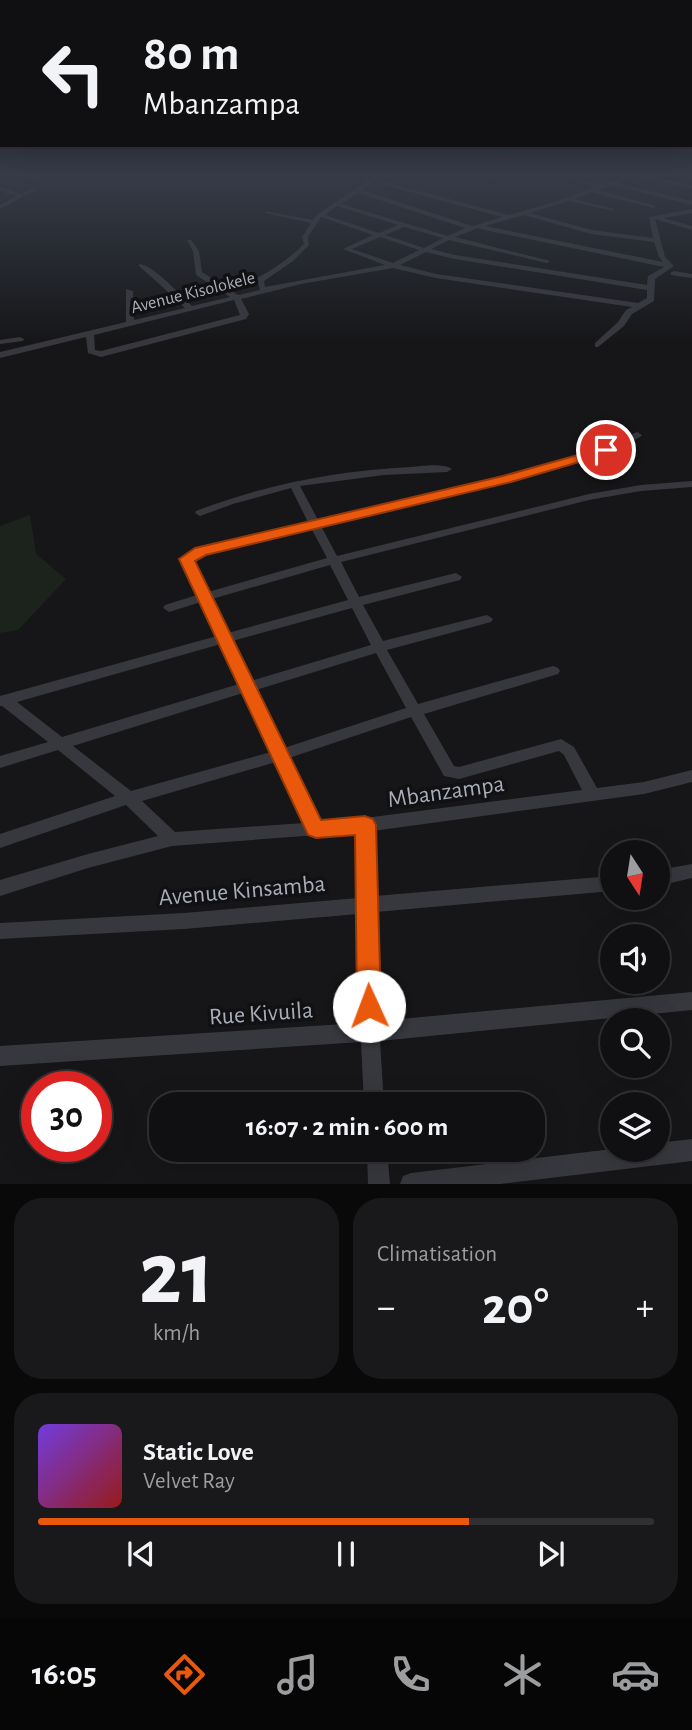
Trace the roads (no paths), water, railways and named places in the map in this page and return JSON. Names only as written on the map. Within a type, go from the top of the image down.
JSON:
[{"type":"street","points":[[267,290],[262,288],[260,280],[282,267],[307,244],[305,237],[308,231]]},
{"type":"street","points":[[370,231],[425,250],[650,288]]},
{"type":"street","points":[[385,231],[346,250],[393,266],[452,279],[614,300],[639,306]]},
{"type":"street","points":[[428,231],[547,261]]},
{"type":"street","name":"Avenue Kisolokele","points":[[0,355],[267,290],[393,266],[464,231]]},
{"type":"street","points":[[493,231],[546,243],[613,253],[692,276]]},
{"type":"street","points":[[590,231],[657,240]]},
{"type":"street","points":[[655,231],[662,257],[672,270]]},
{"type":"street","points":[[613,253],[626,237]]},
{"type":"street","points":[[90,334],[91,351],[94,354],[109,353],[238,320],[244,314],[237,298],[199,273],[196,251],[189,241]]},
{"type":"street","points":[[141,265],[190,309]]},
{"type":"street","points":[[598,345],[621,324],[629,312],[651,299],[651,278],[672,270]]},
{"type":"street","points":[[614,300],[626,285]]},
{"type":"street","points":[[129,291],[130,324]]},
{"type":"street","points":[[0,342],[20,339]]},
{"type":"street","points":[[316,829],[247,689],[206,596],[188,567],[187,559],[191,555],[313,523],[506,479],[606,450],[637,435]]},
{"type":"street","points":[[201,513],[255,492],[383,471],[447,469]]},
{"type":"street","points":[[169,608],[334,560],[601,495],[692,484]]},
{"type":"street","points":[[295,486],[379,647],[449,772],[458,773],[561,745],[569,751],[593,795]]},
{"type":"street","points":[[2,700],[456,577]]},
{"type":"street","points":[[0,762],[379,647],[487,619]]},
{"type":"street","points":[[0,841],[129,798],[280,755],[414,711],[553,671]]},
{"type":"street","points":[[2,700],[129,798],[172,839]]},
{"type":"street","name":"Mbanzampa","points":[[0,888],[172,839],[365,825],[593,795],[673,782],[692,776]]},
{"type":"street","points":[[365,825],[373,1092]]},
{"type":"street","points":[[670,875],[692,871]]},
{"type":"street","name":"Avenue Kinsamba","points":[[0,931],[184,921],[600,884]]},
{"type":"street","name":"Rue Kivuila","points":[[0,1056],[370,1032],[692,1001]]},
{"type":"street","points":[[411,1184],[692,1150]]},
{"type":"street","points":[[378,1162],[379,1184]]}]
